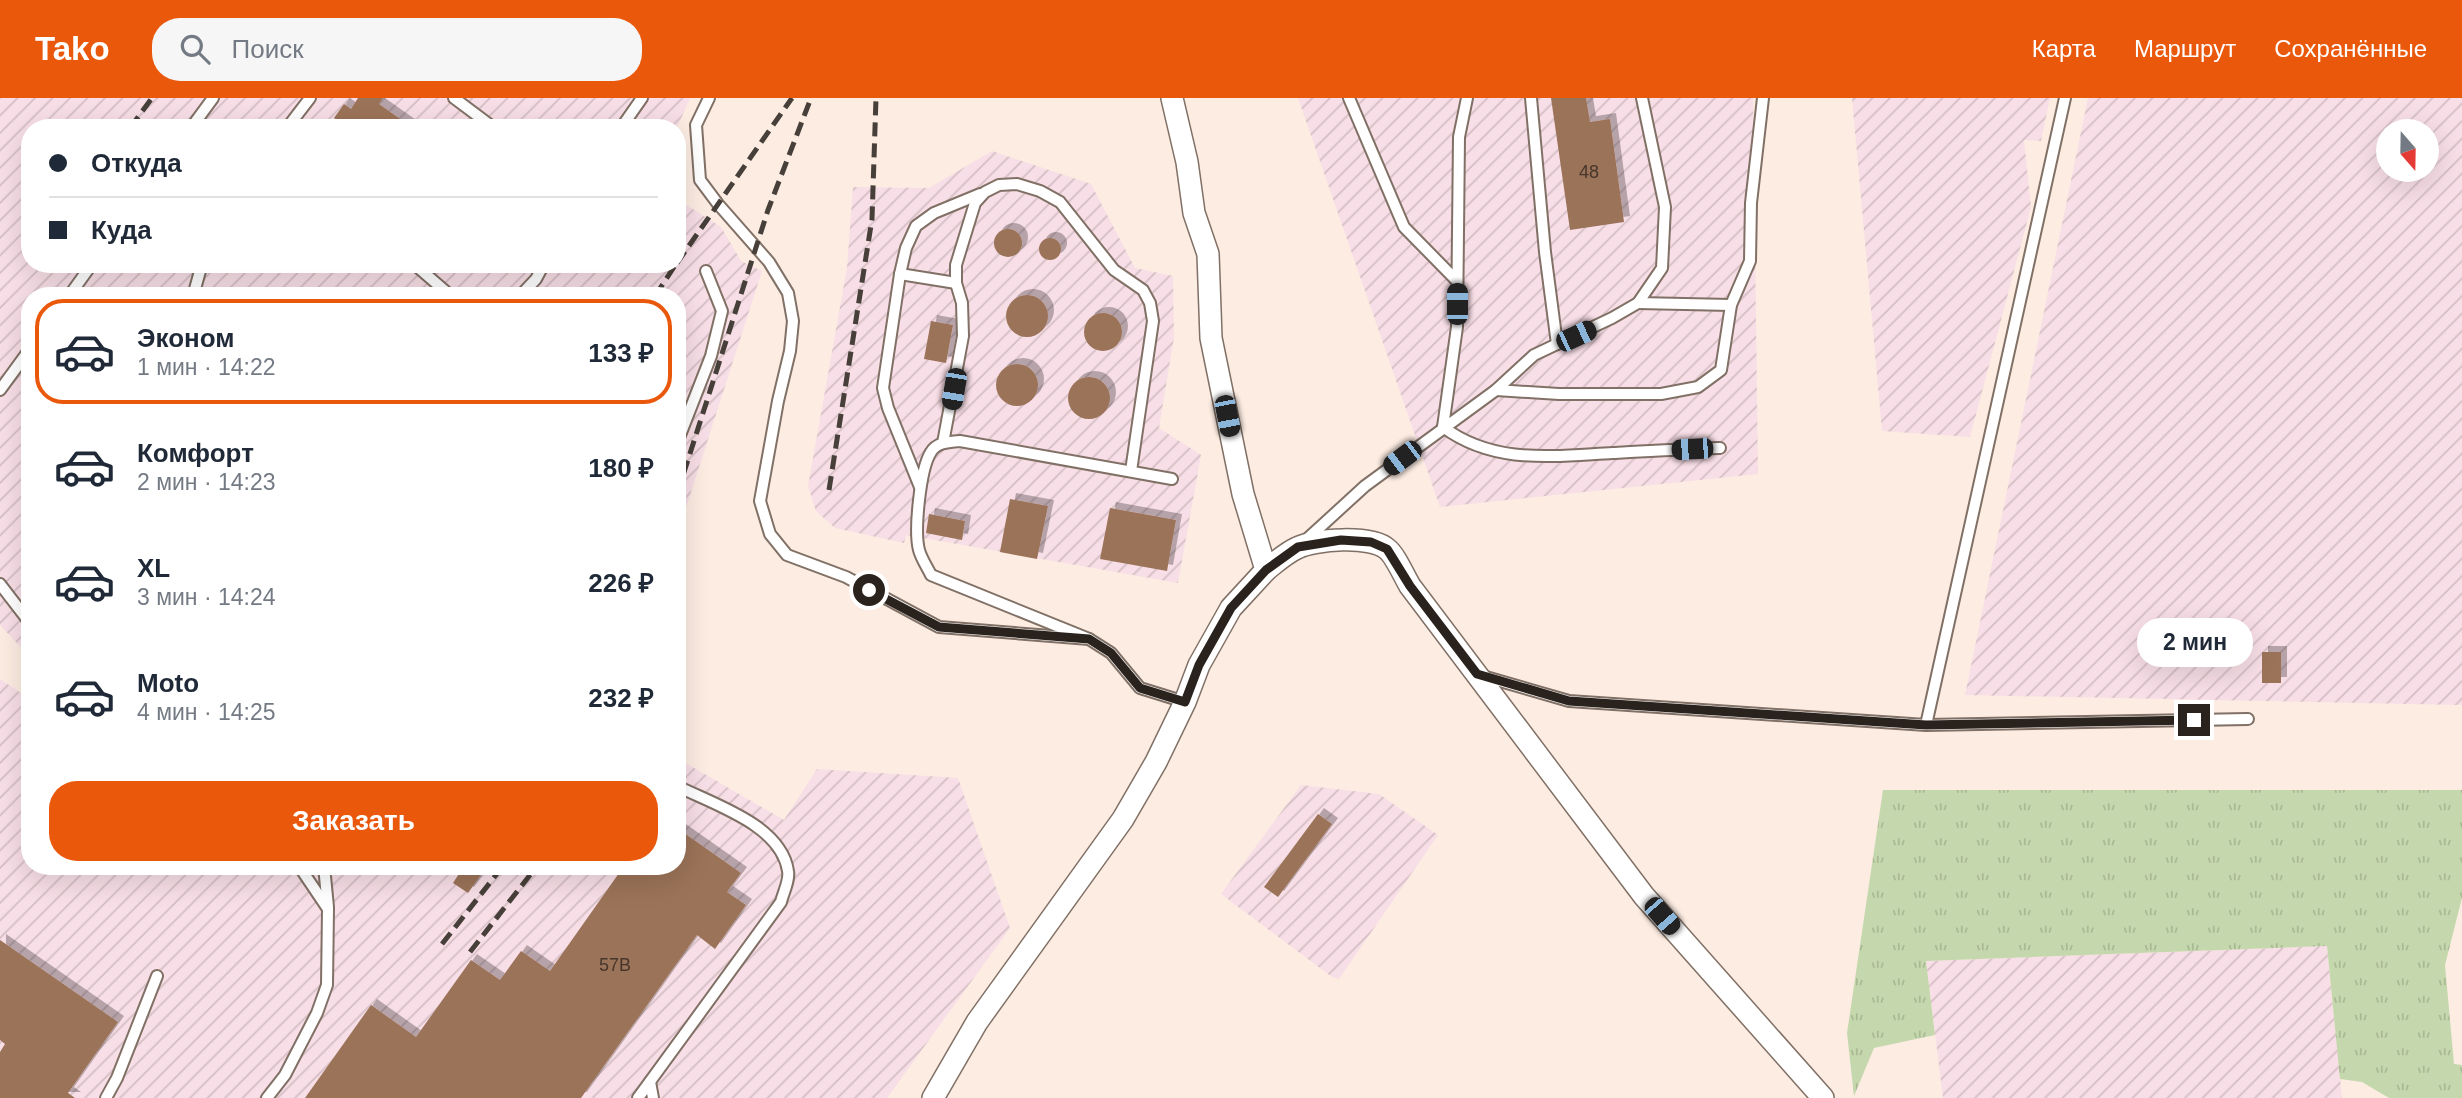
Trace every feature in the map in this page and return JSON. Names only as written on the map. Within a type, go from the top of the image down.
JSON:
[{"type":"street","points":[[1172,98],[1194,213],[1208,254],[1211,338],[1242,494],[1266,570]]},
{"type":"street","points":[[933,1098],[977,1023],[1123,819],[1156,762],[1185,702],[1199,665],[1231,608],[1266,570],[1298,547],[1341,540],[1371,542],[1387,549],[1410,586],[1644,896],[1823,1098]]},
{"type":"lane","points":[[198,119],[213,98]]},
{"type":"lane","points":[[294,119],[310,98]]},
{"type":"lane","points":[[454,98],[482,119]]},
{"type":"lane","points":[[627,119],[642,98]]},
{"type":"lane","points":[[709,98],[696,125],[699,180],[769,262],[788,293],[793,321],[790,351],[760,501],[771,534],[787,555],[846,577],[939,627],[1089,639]]},
{"type":"lane","points":[[1349,98],[1404,227],[1457,281]]},
{"type":"lane","points":[[1443,427],[1457,327],[1459,137],[1467,98]]},
{"type":"lane","points":[[1531,98],[1545,252],[1557,344]]},
{"type":"lane","points":[[1298,547],[1365,486],[1496,390],[1534,355],[1638,303],[1662,268],[1665,207],[1642,98]]},
{"type":"lane","points":[[1496,390],[1559,394],[1661,394],[1698,387],[1721,370],[1731,305],[1750,261],[1751,203],[1763,98]]},
{"type":"lane","points":[[1926,725],[2065,98]]},
{"type":"lane","points":[[922,490],[888,408],[883,388],[906,248],[916,226],[933,213],[999,185],[1017,184],[1040,191],[1059,202],[1105,255],[1114,270],[1143,290],[1150,303],[1153,321],[1131,471]]},
{"type":"lane","points":[[943,443],[963,336],[962,303],[956,265],[975,203],[985,192]]},
{"type":"lane","points":[[686,420],[711,356],[722,311],[706,271]]},
{"type":"lane","points":[[424,273],[441,287]]},
{"type":"lane","points":[[528,287],[539,273]]},
{"type":"lane","points":[[900,274],[957,283]]},
{"type":"lane","points":[[1638,303],[1731,305]]},
{"type":"lane","points":[[0,390],[21,361]]},
{"type":"lane","points":[[1443,427],[1462,441],[1518,456],[1720,447]]},
{"type":"lane","points":[[1172,479],[960,441],[943,443],[931,451],[923,472],[917,536],[919,552],[931,575],[1089,639],[1111,653],[1140,688],[1185,702]]},
{"type":"lane","points":[[0,584],[21,611]]},
{"type":"lane","points":[[1477,674],[1569,701],[1926,725],[2248,719]]},
{"type":"lane","points":[[638,1098],[781,902],[789,874],[782,852],[774,839],[758,827],[686,791]]},
{"type":"lane","points":[[305,875],[328,909]]},
{"type":"lane","points":[[267,1098],[285,1075],[317,1013],[327,985],[326,875]]},
{"type":"lane","points":[[327,879],[329,875]]},
{"type":"lane","points":[[106,1098],[117,1078],[157,976]]},
{"type":"lane","points":[[650,1082],[653,1098]]},
{"type":"shaded area","points":[[0,98],[690,98],[681,119],[21,119],[21,273],[686,273],[686,205],[721,227],[741,261],[762,271],[686,508],[686,287],[21,287],[21,647],[0,625]]},
{"type":"shaded area","points":[[1298,98],[1753,98],[1758,474],[1440,507]]},
{"type":"shaded area","points":[[1852,98],[2050,98],[2041,141],[2024,140],[2031,207],[1970,437],[1882,431]]},
{"type":"shaded area","points":[[2088,98],[2462,98],[2462,705],[1965,695]]},
{"type":"shaded area","points":[[992,151],[1091,184],[1135,268],[1173,276],[1174,337],[1159,428],[1201,455],[1178,583],[906,535],[904,543],[835,528],[816,511],[808,486],[847,268],[853,187],[929,188]]},
{"type":"shaded area","points":[[0,679],[21,693],[21,875],[686,875],[686,763],[784,820],[817,769],[958,778],[1010,928],[887,1098],[0,1098]]},
{"type":"shaded area","points":[[1301,785],[1379,794],[1438,835],[1339,979],[1332,977],[1221,894]]},
{"type":"shaded area","points":[[2327,946],[2342,1098],[1943,1098],[1926,961]]},
{"type":"green space","points":[[1883,790],[2462,790],[2462,898],[2445,965],[2454,1064],[2462,1065],[2462,1098],[2389,1098],[2362,1082],[2340,1079],[2327,946],[1926,961],[1935,1035],[1874,1048],[1854,1096],[1847,1033]]},
{"type":"building","points":[[358,98],[383,98],[379,104],[400,119],[334,118],[344,104],[351,109]]},
{"type":"building","points":[[1551,98],[1586,98],[1590,122],[1610,119],[1624,222],[1570,230]]},
{"type":"building","points":[[1008,229],[1018,233],[1022,243],[1018,253],[1008,257],[998,253],[994,243],[998,233]]},
{"type":"building","points":[[1050,238],[1058,241],[1061,249],[1058,257],[1050,260],[1042,257],[1039,249],[1042,241]]},
{"type":"building","points":[[1027,295],[1042,301],[1048,316],[1042,331],[1027,337],[1012,331],[1006,316],[1012,301]]},
{"type":"building","points":[[1103,313],[1117,318],[1122,332],[1117,346],[1103,351],[1089,346],[1084,332],[1089,318]]},
{"type":"building","points":[[931,321],[953,325],[946,363],[924,359]]},
{"type":"building","points":[[1017,364],[1032,370],[1038,385],[1032,400],[1017,406],[1002,400],[996,385],[1002,370]]},
{"type":"building","points":[[1089,377],[1104,383],[1110,398],[1104,413],[1089,419],[1074,413],[1068,398],[1074,383]]},
{"type":"building","points":[[1010,499],[1048,506],[1037,559],[1000,552]]},
{"type":"building","points":[[1110,508],[1176,520],[1167,571],[1100,559]]},
{"type":"building","points":[[929,514],[965,521],[962,540],[926,533]]},
{"type":"building","points":[[2262,652],[2281,652],[2281,683],[2262,683]]},
{"type":"building","points":[[1318,814],[1332,824],[1278,897],[1264,887]]},
{"type":"building","points":[[686,834],[741,873],[727,892],[746,905],[715,949],[697,935],[581,1098],[305,1098],[371,1005],[416,1037],[471,960],[500,980],[521,951],[550,971],[618,875],[686,875]]},
{"type":"building","points":[[458,875],[481,875],[468,893],[453,883]]},
{"type":"building","points":[[0,940],[118,1022],[68,1093],[75,1098],[0,1098],[0,1052],[5,1044],[0,1040]]},
{"type":"railway","points":[[137,119],[152,98]]},
{"type":"railway","points":[[686,250],[792,98]]},
{"type":"railway","points":[[686,466],[768,210],[811,98]]},
{"type":"railway","points":[[829,490],[872,219],[876,98]]},
{"type":"railway","points":[[661,287],[670,273]]},
{"type":"railway","points":[[442,944],[496,875]]},
{"type":"railway","points":[[470,952],[530,875]]},
{"type":"route","points":[[869,590],[939,627],[1089,639],[1111,653],[1140,688],[1185,702],[1199,665],[1231,608],[1266,570],[1298,547],[1341,540],[1371,542],[1387,549],[1410,586],[1477,674],[1569,701],[1926,725],[2194,720]]}]
